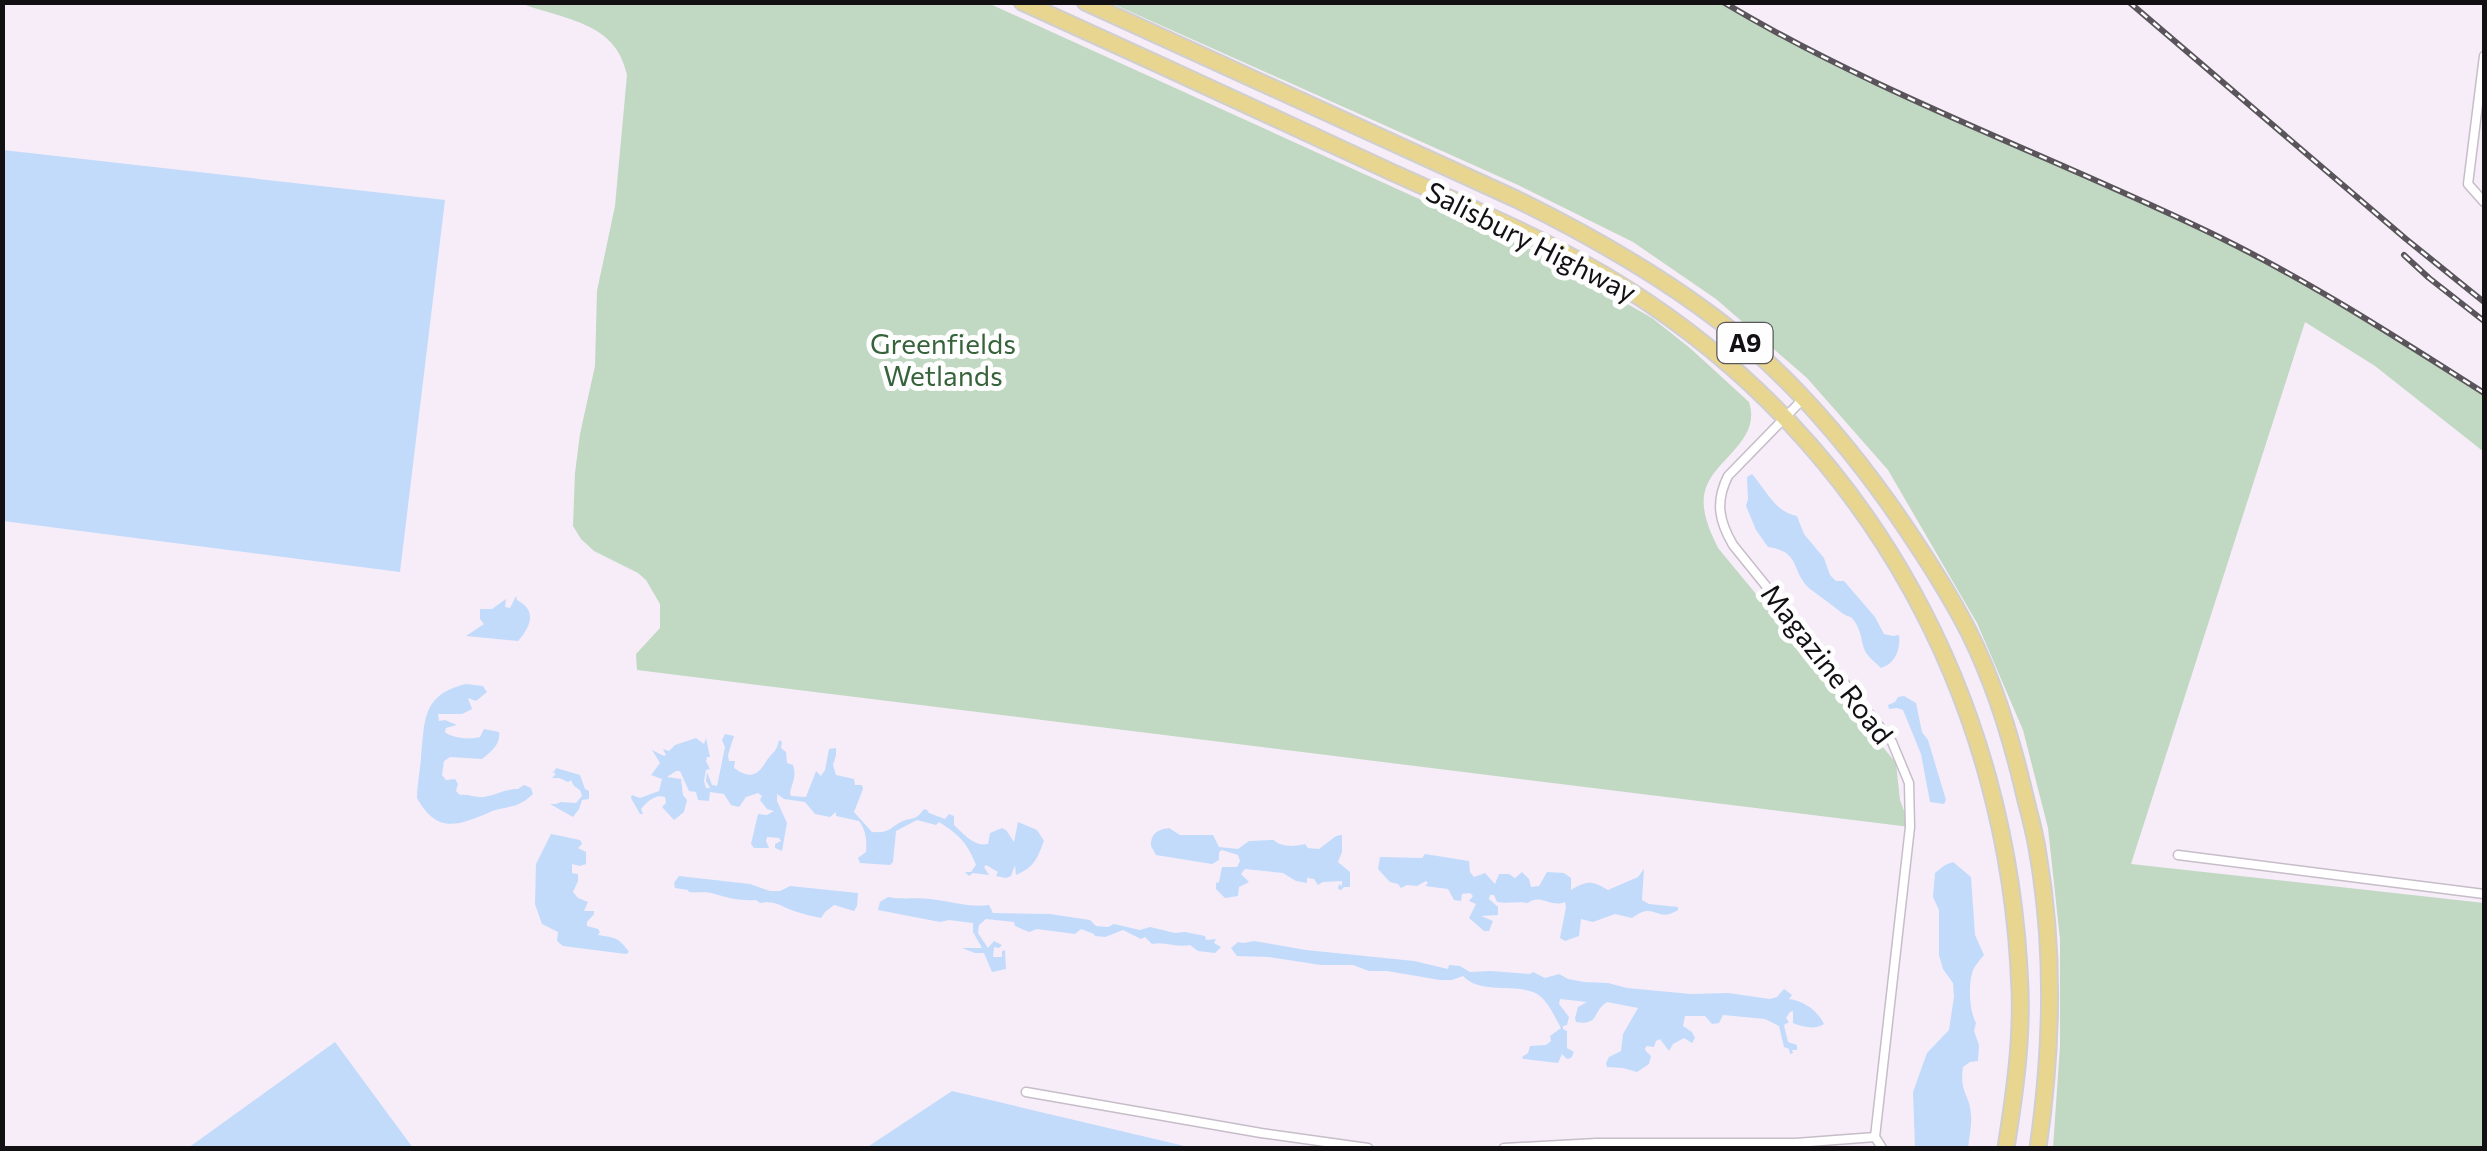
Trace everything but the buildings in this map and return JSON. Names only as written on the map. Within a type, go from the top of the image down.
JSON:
[{"type":"highway","name":"Salisbury Highway","points":[[1022,2],[1536,238],[1628,288],[1712,349],[1786,417],[1860,507],[1915,594],[1960,689],[1992,788],[2013,890],[2020,994],[2014,1096],[2006,1148]]},
{"type":"highway","name":"Salisbury Highway","points":[[1085,2],[1574,228],[1700,307],[1742,341],[1805,398],[1855,456],[1909,532],[1962,619],[2002,712],[2016,758],[2038,854],[2048,940],[2050,1046],[2038,1148]]},
{"type":"street","points":[[2484,56],[2468,184],[2484,202]]},
{"type":"street","name":"Magazine Road","points":[[1805,398],[1728,476],[1719,511],[1733,545],[1892,742],[1908,783],[1910,827],[1875,1137]]},
{"type":"street","points":[[2178,855],[2484,894]]},
{"type":"street","points":[[1026,1092],[1261,1134],[1368,1148]]},
{"type":"street","points":[[1504,1148],[1596,1143],[1796,1143],[1875,1137],[1882,1148]]},
{"type":"green space","name":"Greenfields Wetlands","points":[[520,3],[988,3],[1536,252],[1652,318],[1749,402],[1751,415],[1744,437],[1707,485],[1704,509],[1708,525],[1718,548],[1896,763],[1900,800],[1910,827],[637,670],[636,654],[660,628],[660,604],[646,580],[594,551],[573,526],[575,473],[595,366],[597,291],[615,206],[627,75],[612,43],[600,33]]},
{"type":"green space","points":[[1111,3],[1725,3],[1939,110],[2220,237],[2390,333],[2484,393],[2484,452],[2375,366],[2305,322],[2131,864],[2484,903],[2484,1148],[2053,1148],[2060,1046],[2060,939],[2048,828],[2023,730],[1977,623],[1888,470],[1807,378],[1716,299],[1633,242],[1518,185]]},
{"type":"water","points":[[3,150],[445,200],[400,572],[3,521]]},
{"type":"water","points":[[1752,474],[1777,505],[1797,516],[1804,534],[1824,558],[1830,575],[1836,581],[1844,581],[1875,617],[1884,634],[1899,635],[1898,651],[1890,663],[1881,668],[1872,660],[1852,618],[1810,589],[1786,553],[1768,547],[1746,506],[1747,477]]},
{"type":"water","points":[[516,596],[530,614],[518,641],[466,636],[484,624],[480,609],[492,609],[506,599],[505,607],[510,608]]},
{"type":"water","points":[[466,684],[483,686],[487,692],[476,701],[468,698],[472,709],[462,714],[438,714],[439,721],[457,725],[445,732],[472,738],[480,737],[484,729],[499,732],[498,740],[482,759],[450,757],[444,761],[442,775],[446,780],[455,779],[460,795],[484,797],[524,785],[533,794],[517,805],[449,824],[432,817],[417,798],[423,732],[433,702]]},
{"type":"water","points":[[1904,696],[1916,703],[1944,804],[1930,802],[1921,754],[1903,710],[1889,709],[1888,705]]},
{"type":"water","points":[[725,734],[734,736],[729,761],[735,761],[734,768],[750,775],[760,769],[779,740],[782,742],[787,763],[794,769],[791,796],[806,797],[816,771],[821,776],[825,770],[829,749],[836,748],[836,775],[862,785],[854,812],[872,832],[887,831],[917,817],[924,809],[945,819],[949,814],[954,816],[954,825],[978,844],[988,844],[990,833],[1002,828],[1014,842],[1018,822],[1037,830],[1044,841],[1034,862],[1016,875],[1015,865],[1006,878],[996,876],[998,872],[986,865],[989,875],[969,876],[965,872],[971,872],[976,865],[962,840],[939,822],[936,825],[917,820],[896,831],[890,865],[860,863],[858,858],[866,852],[866,844],[859,821],[836,816],[836,812],[830,817],[815,814],[805,802],[777,794],[787,823],[782,851],[775,848],[779,838],[767,837],[769,848],[754,848],[751,844],[758,814],[774,811],[767,809],[760,800],[762,796],[758,793],[746,797],[739,807],[731,805],[724,794],[710,792],[709,801],[698,800],[680,771],[667,777],[681,779],[687,800],[684,812],[674,820],[662,807],[666,803],[661,796],[649,801],[640,814],[632,795],[640,798],[659,791],[662,779],[651,775],[660,763],[652,750],[664,756],[663,749],[669,751],[696,738],[704,744],[706,738],[710,769],[706,770],[704,781],[706,788],[710,788],[707,772],[712,785],[717,786]]},
{"type":"water","points":[[556,768],[580,775],[589,791],[589,799],[582,800],[573,817],[550,804],[576,803],[582,796],[571,780],[552,778],[556,774],[551,771]]},
{"type":"water","points":[[1169,828],[1180,835],[1213,835],[1219,847],[1238,849],[1249,841],[1273,840],[1319,849],[1342,835],[1338,862],[1350,872],[1350,887],[1338,889],[1342,881],[1318,885],[1314,879],[1307,878],[1307,883],[1283,873],[1245,869],[1241,874],[1249,882],[1239,887],[1238,896],[1225,898],[1216,889],[1216,883],[1222,867],[1237,867],[1238,855],[1222,850],[1219,860],[1212,864],[1156,855],[1152,838]]},
{"type":"water","points":[[551,834],[580,840],[578,848],[586,852],[586,864],[572,864],[572,873],[578,874],[573,892],[588,902],[584,911],[594,911],[587,926],[598,929],[598,935],[619,941],[629,952],[626,954],[563,946],[557,941],[558,932],[542,924],[535,904],[536,864]]},
{"type":"water","points":[[1425,854],[1469,861],[1474,877],[1485,873],[1495,884],[1499,874],[1515,878],[1522,872],[1531,887],[1539,886],[1547,872],[1564,873],[1571,878],[1571,890],[1589,883],[1608,890],[1638,877],[1644,869],[1642,900],[1678,910],[1664,915],[1646,911],[1632,918],[1615,914],[1593,922],[1581,919],[1579,936],[1565,941],[1560,938],[1565,902],[1537,899],[1501,903],[1490,895],[1498,915],[1481,916],[1493,921],[1489,931],[1484,931],[1469,918],[1476,904],[1469,901],[1473,896],[1470,893],[1462,894],[1461,901],[1454,900],[1448,889],[1425,886],[1426,881],[1401,888],[1378,869],[1380,857],[1422,858]]},
{"type":"water","points":[[1953,862],[1971,877],[1975,935],[1984,955],[1973,970],[1970,989],[1978,1061],[1963,1067],[1962,1076],[1971,1119],[1968,1148],[1915,1148],[1913,1092],[1927,1053],[1949,1030],[1954,997],[1953,983],[1939,955],[1939,910],[1933,897],[1935,873]]},
{"type":"water","points":[[679,876],[750,884],[770,891],[790,886],[858,893],[857,906],[854,911],[834,905],[821,918],[774,903],[675,888]]},
{"type":"water","points":[[888,897],[989,905],[993,913],[1050,914],[1090,920],[1096,926],[1114,924],[1140,930],[1150,927],[1185,932],[1205,936],[1206,940],[1216,939],[1214,943],[1221,947],[1215,953],[1198,951],[1190,945],[1152,944],[1145,937],[1141,939],[1123,930],[1105,937],[1081,929],[1075,934],[1037,929],[1029,932],[1014,922],[986,919],[979,925],[978,933],[988,948],[994,941],[1002,945],[994,947],[993,957],[1002,957],[1005,950],[1006,969],[992,972],[984,953],[962,948],[982,948],[973,932],[973,923],[940,922],[878,910],[880,902]]},
{"type":"water","points":[[1238,942],[1414,961],[1448,969],[1449,965],[1460,966],[1470,972],[1533,972],[1545,978],[1559,974],[1584,982],[1691,994],[1728,993],[1770,999],[1784,989],[1792,995],[1789,999],[1810,1007],[1824,1024],[1805,1027],[1793,1023],[1793,1011],[1790,1012],[1786,1018],[1789,1022],[1784,1025],[1788,1042],[1797,1045],[1797,1050],[1790,1054],[1784,1047],[1779,1026],[1765,1019],[1723,1015],[1719,1023],[1712,1024],[1705,1016],[1685,1016],[1683,1026],[1692,1032],[1692,1043],[1684,1038],[1669,1051],[1660,1039],[1654,1047],[1646,1046],[1651,1056],[1649,1064],[1637,1072],[1607,1067],[1606,1063],[1621,1051],[1623,1034],[1638,1008],[1607,1002],[1592,1020],[1584,1023],[1576,1022],[1575,1018],[1578,1007],[1587,1002],[1560,999],[1559,1004],[1569,1017],[1563,1029],[1567,1031],[1567,1048],[1574,1052],[1571,1058],[1562,1054],[1558,1063],[1523,1059],[1530,1046],[1546,1045],[1561,1028],[1538,994],[1478,985],[1463,976],[1440,980],[1369,971],[1353,965],[1237,956],[1231,948]]},
{"type":"water","points":[[335,1042],[413,1148],[188,1148]]},
{"type":"water","points":[[952,1091],[1193,1148],[866,1148]]},
{"type":"railway","points":[[1723,2],[1845,68],[2257,256],[2484,393]]},
{"type":"railway","points":[[2129,2],[2484,302]]},
{"type":"railway","points":[[2404,255],[2484,321]]}]
